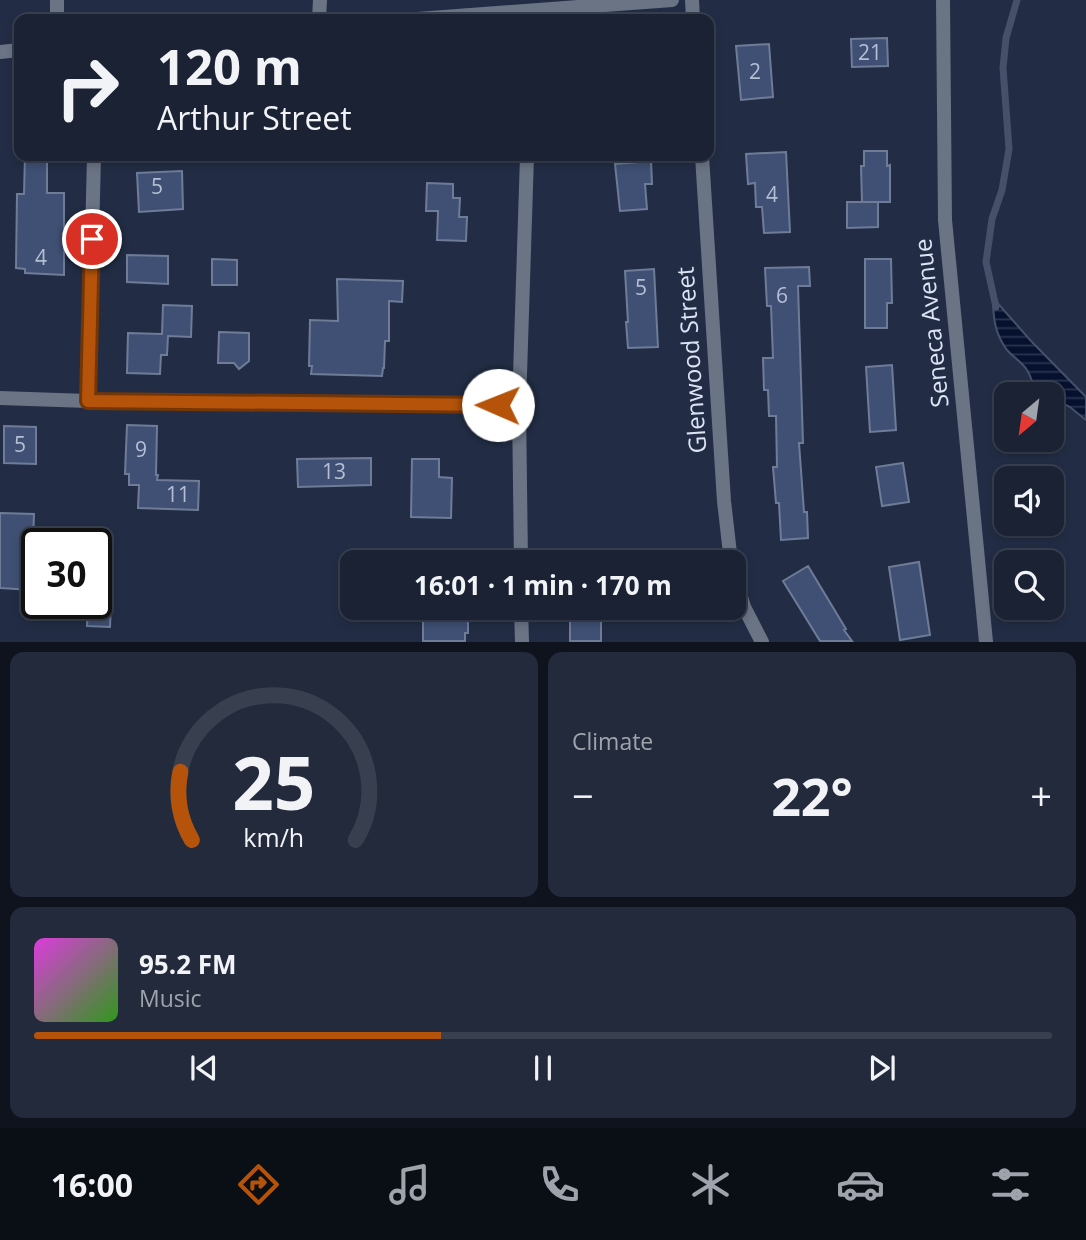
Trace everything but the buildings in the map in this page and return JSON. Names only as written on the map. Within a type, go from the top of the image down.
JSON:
[{"type":"street","points":[[537,14],[584,3],[672,0]]},
{"type":"street","name":"Seneca Avenue","points":[[943,0],[945,220],[986,642]]},
{"type":"street","points":[[88,401],[94,161]]},
{"type":"street","points":[[521,550],[519,405],[527,161]]},
{"type":"street","name":"Glenwood Street","points":[[702,161],[723,487],[730,550]]},
{"type":"street","points":[[0,398],[519,405]]},
{"type":"street","points":[[746,611],[762,642]]},
{"type":"street","points":[[521,620],[522,642]]},
{"type":"water","points":[[993,298],[1086,397],[1086,420],[1064,404],[1064,382],[1032,382],[1023,364],[1007,350],[997,332]]},
{"type":"waterway","points":[[996,307],[986,262],[992,219],[1002,190],[1009,149],[1003,68],[1006,38],[1017,0]]},
{"type":"route","points":[[92,239],[88,401],[498,405]]}]
